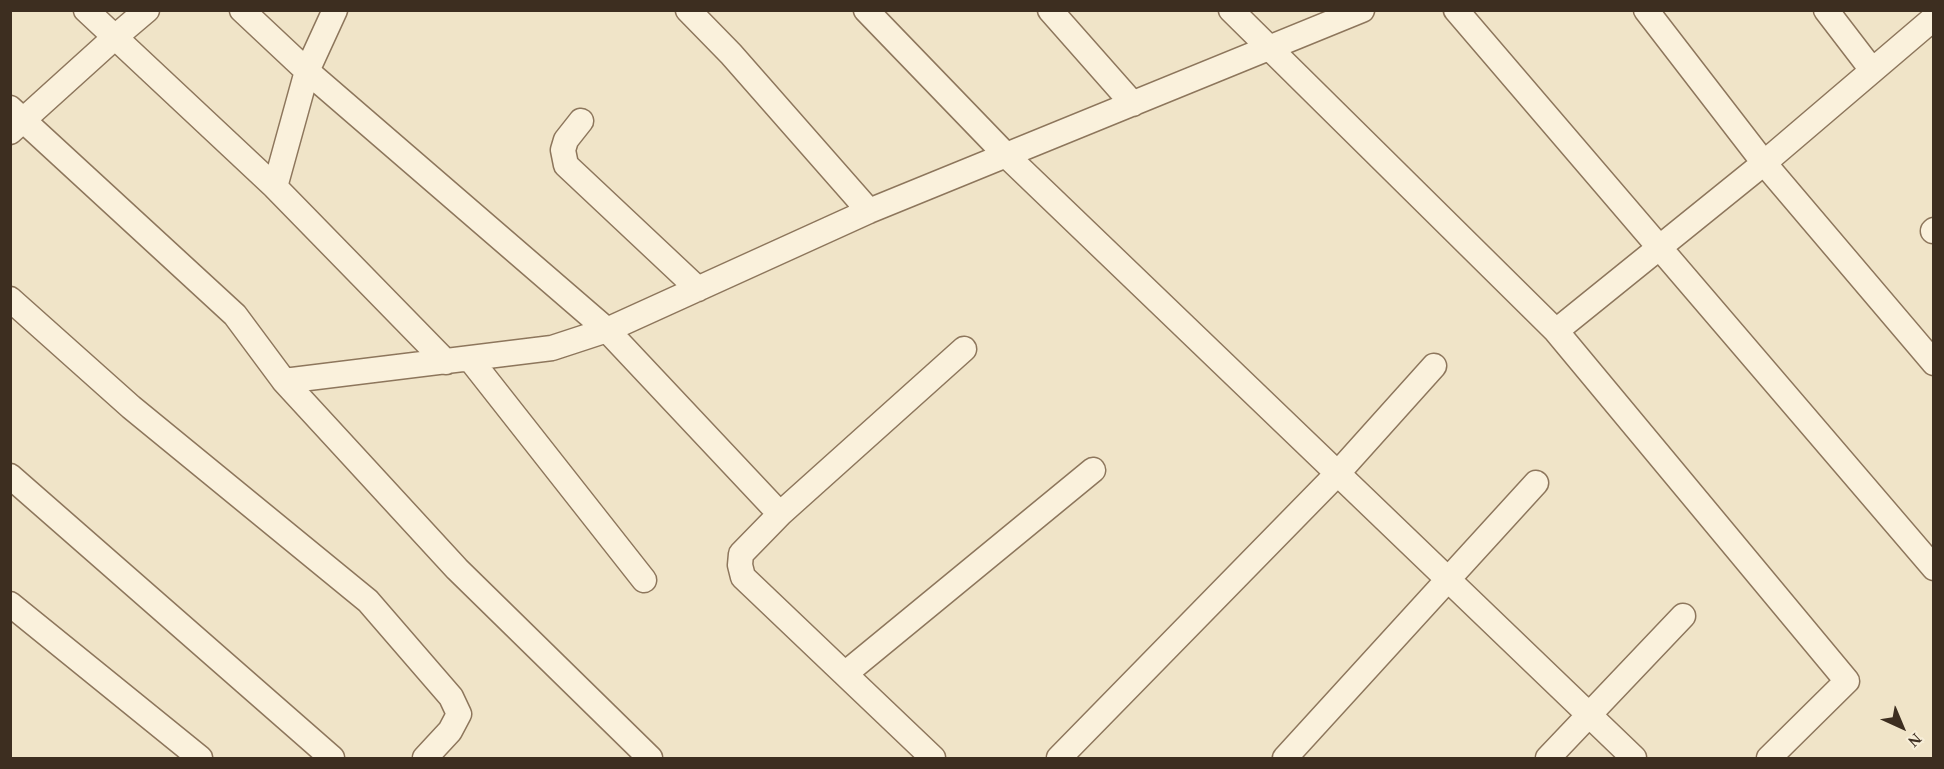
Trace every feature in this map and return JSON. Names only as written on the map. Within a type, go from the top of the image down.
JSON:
[{"type":"street","points":[[86,10],[458,360],[644,580]]},
{"type":"street","points":[[147,10],[15,120],[235,315],[284,381],[457,569],[650,759]]},
{"type":"street","points":[[242,10],[308,71],[607,330],[780,514]]},
{"type":"street","points":[[276,187],[308,71],[335,10]]},
{"type":"street","points":[[688,10],[731,54],[869,212]]},
{"type":"street","points":[[866,10],[1006,155],[1634,759]]},
{"type":"street","points":[[1050,10],[1133,104]]},
{"type":"street","points":[[1231,10],[1556,331],[1847,681],[1769,759]]},
{"type":"street","points":[[284,381],[552,348],[607,330],[869,212],[1362,10]]},
{"type":"street","points":[[1456,10],[1934,568]]},
{"type":"street","points":[[1646,10],[1764,163],[1934,363]]},
{"type":"street","points":[[1826,10],[1872,70]]},
{"type":"street","points":[[1556,331],[1764,163],[1934,18]]},
{"type":"street","points":[[581,121],[567,140],[563,150],[566,165],[698,289]]},
{"type":"street","points":[[10,298],[131,407],[368,601],[451,697],[459,714],[450,731],[425,759]]},
{"type":"street","points":[[933,759],[846,673],[743,577],[740,564],[741,554],[780,514],[964,349]]},
{"type":"street","points":[[1059,759],[1337,474],[1434,366]]},
{"type":"street","points":[[846,673],[1093,470]]},
{"type":"street","points":[[10,476],[332,759]]},
{"type":"street","points":[[1285,759],[1447,578],[1536,483]]},
{"type":"street","points":[[10,604],[200,759]]},
{"type":"street","points":[[1548,759],[1683,616]]}]
